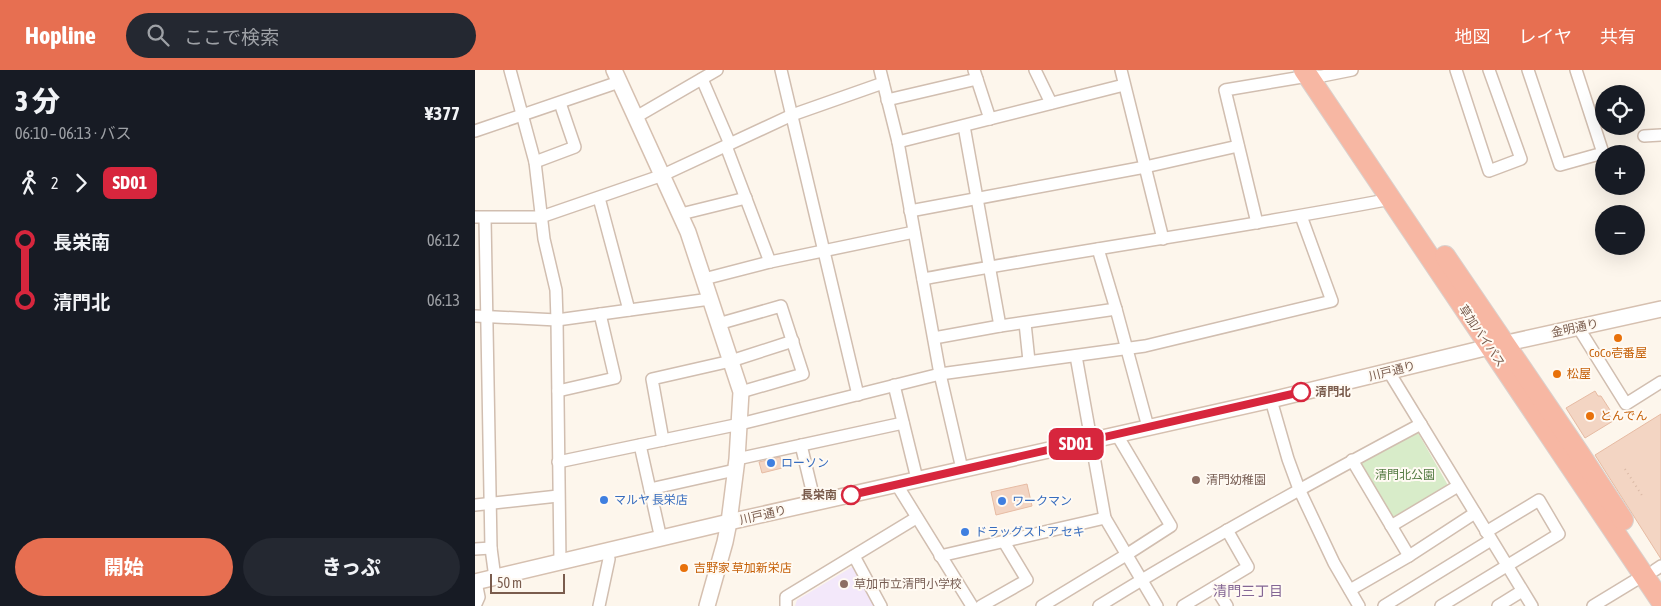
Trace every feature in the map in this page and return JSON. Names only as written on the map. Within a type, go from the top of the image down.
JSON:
[{"type":"highway","name":"草加バイパス","points":[[1313,73],[1391,199],[1497,345],[1579,453],[1655,572],[1661,601]]},
{"type":"highway","name":"草加バイパス","points":[[1313,73],[1497,345]]},
{"type":"street","points":[[510,70],[535,162],[544,239],[556,290],[560,562]]},
{"type":"street","points":[[636,117],[717,70]]},
{"type":"street","points":[[880,70],[898,142],[940,374],[962,469]]},
{"type":"street","points":[[1035,70],[1051,103]]},
{"type":"street","points":[[1121,70],[1163,239]]},
{"type":"street","points":[[1257,223],[1225,90],[1313,73],[1352,70]]},
{"type":"street","points":[[1456,70],[1489,171],[1521,159],[1489,70]]},
{"type":"street","points":[[1528,70],[1560,165],[1603,153],[1576,70]]},
{"type":"street","points":[[784,71],[791,115],[858,394]]},
{"type":"street","points":[[887,100],[975,75],[990,120]]},
{"type":"street","points":[[475,131],[560,103],[617,76],[681,214],[741,392],[740,424],[729,522],[707,606]]},
{"type":"street","points":[[702,79],[771,262]]},
{"type":"street","points":[[495,578],[491,548],[487,317],[480,217],[541,217],[599,198],[663,175],[791,115],[883,83]]},
{"type":"street","points":[[898,142],[990,120],[1124,84]]},
{"type":"street","points":[[535,162],[575,148],[560,103]]},
{"type":"street","points":[[964,126],[999,326]]},
{"type":"street","points":[[1644,136],[1661,134]]},
{"type":"street","points":[[910,210],[1145,167],[1238,146]]},
{"type":"street","points":[[599,198],[629,310]]},
{"type":"street","points":[[681,214],[746,198]]},
{"type":"street","points":[[923,279],[1301,216],[1391,199]]},
{"type":"street","points":[[558,462],[740,424],[940,374],[1154,344],[1331,301],[1301,216]]},
{"type":"street","points":[[704,278],[914,232]]},
{"type":"street","points":[[1098,249],[1148,427]]},
{"type":"street","points":[[475,316],[557,320],[710,299]]},
{"type":"street","points":[[718,324],[781,306],[793,341],[803,374],[741,392]]},
{"type":"street","points":[[934,338],[999,326],[1116,309]]},
{"type":"street","name":"金明通り","points":[[1497,345],[1661,309]]},
{"type":"street","points":[[558,391],[615,378],[600,314]]},
{"type":"street","points":[[1025,323],[1029,361]]},
{"type":"street","points":[[1578,327],[1626,404],[1661,382]]},
{"type":"street","points":[[663,440],[651,379],[731,361],[793,341]]},
{"type":"street","name":"川戸通り","points":[[475,582],[917,479],[1271,400],[1497,345]]},
{"type":"street","points":[[1076,356],[1105,518],[1157,606]]},
{"type":"street","points":[[1389,372],[1532,606]]},
{"type":"street","points":[[894,385],[917,479]]},
{"type":"street","points":[[1271,400],[1299,489],[1334,563],[1359,606]]},
{"type":"street","points":[[649,489],[801,445],[903,423]]},
{"type":"street","points":[[1099,606],[1299,489],[1421,424]]},
{"type":"street","points":[[1042,606],[1171,526],[1117,435]]},
{"type":"street","points":[[640,445],[661,539]]},
{"type":"street","points":[[801,445],[815,503]]},
{"type":"street","points":[[1352,460],[1409,556]]},
{"type":"street","points":[[897,485],[972,606]]},
{"type":"street","points":[[1391,526],[1458,486]]},
{"type":"street","points":[[475,505],[559,496]]},
{"type":"street","points":[[1384,606],[1539,500],[1559,534],[1441,606]]},
{"type":"street","points":[[1350,590],[1409,556],[1475,513]]},
{"type":"street","points":[[786,606],[786,597],[916,518]]},
{"type":"street","points":[[940,556],[1105,518]]},
{"type":"street","points":[[1183,606],[1248,567],[1227,530]]},
{"type":"street","points":[[981,606],[1027,580],[1004,542]]},
{"type":"street","points":[[475,549],[491,548]]},
{"type":"street","points":[[599,606],[609,559],[607,552]]},
{"type":"street","points":[[854,556],[881,606]]},
{"type":"street","points":[[1593,606],[1655,572]]},
{"type":"street","points":[[475,582],[479,596],[475,606]]},
{"type":"street","points":[[1215,587],[1227,606]]},
{"type":"street","points":[[1498,606],[1523,591]]},
{"type":"path","points":[[1625,469],[1643,498]]},
{"type":"shaded area","name":"草加市立清門小学校","points":[[852,567],[856,568],[877,606],[795,606],[797,600]]},
{"type":"green space","name":"清門北公園","points":[[1417,431],[1449,487],[1394,519],[1360,463]]},
{"type":"building","name":"とんでん","points":[[1595,391],[1598,396],[1601,396],[1610,410],[1607,411],[1613,421],[1585,438],[1566,408]]},
{"type":"building","points":[[1661,414],[1661,559],[1595,455]]},
{"type":"building","points":[[780,457],[782,468],[762,473],[759,462]]},
{"type":"building","points":[[1027,484],[1032,506],[996,515],[991,492]]},
{"type":"bus line","name":"SD01","points":[[851,495],[1301,392]]},
{"type":"place","name":"CoCo壱番屋","points":[[1618,338]]},
{"type":"place","name":"松屋","points":[[1557,374]]},
{"type":"place","name":"清門北","points":[[1301,392]]},
{"type":"place","name":"とんでん","points":[[1590,416]]},
{"type":"place","name":"ローソン","points":[[771,463]]},
{"type":"place","name":"清門幼稚園","points":[[1196,480]]},
{"type":"place","name":"長栄南","points":[[851,495]]},
{"type":"place","name":"マルヤ 長栄店","points":[[604,500]]},
{"type":"place","name":"ワークマン","points":[[1002,501]]},
{"type":"place","name":"ドラッグストア セキ","points":[[965,532]]},
{"type":"place","name":"吉野家 草加新栄店","points":[[684,568]]},
{"type":"place","name":"草加市立清門小学校","points":[[844,584]]},
{"type":"district","name":"清門三丁目","points":[[1248,591]]}]
